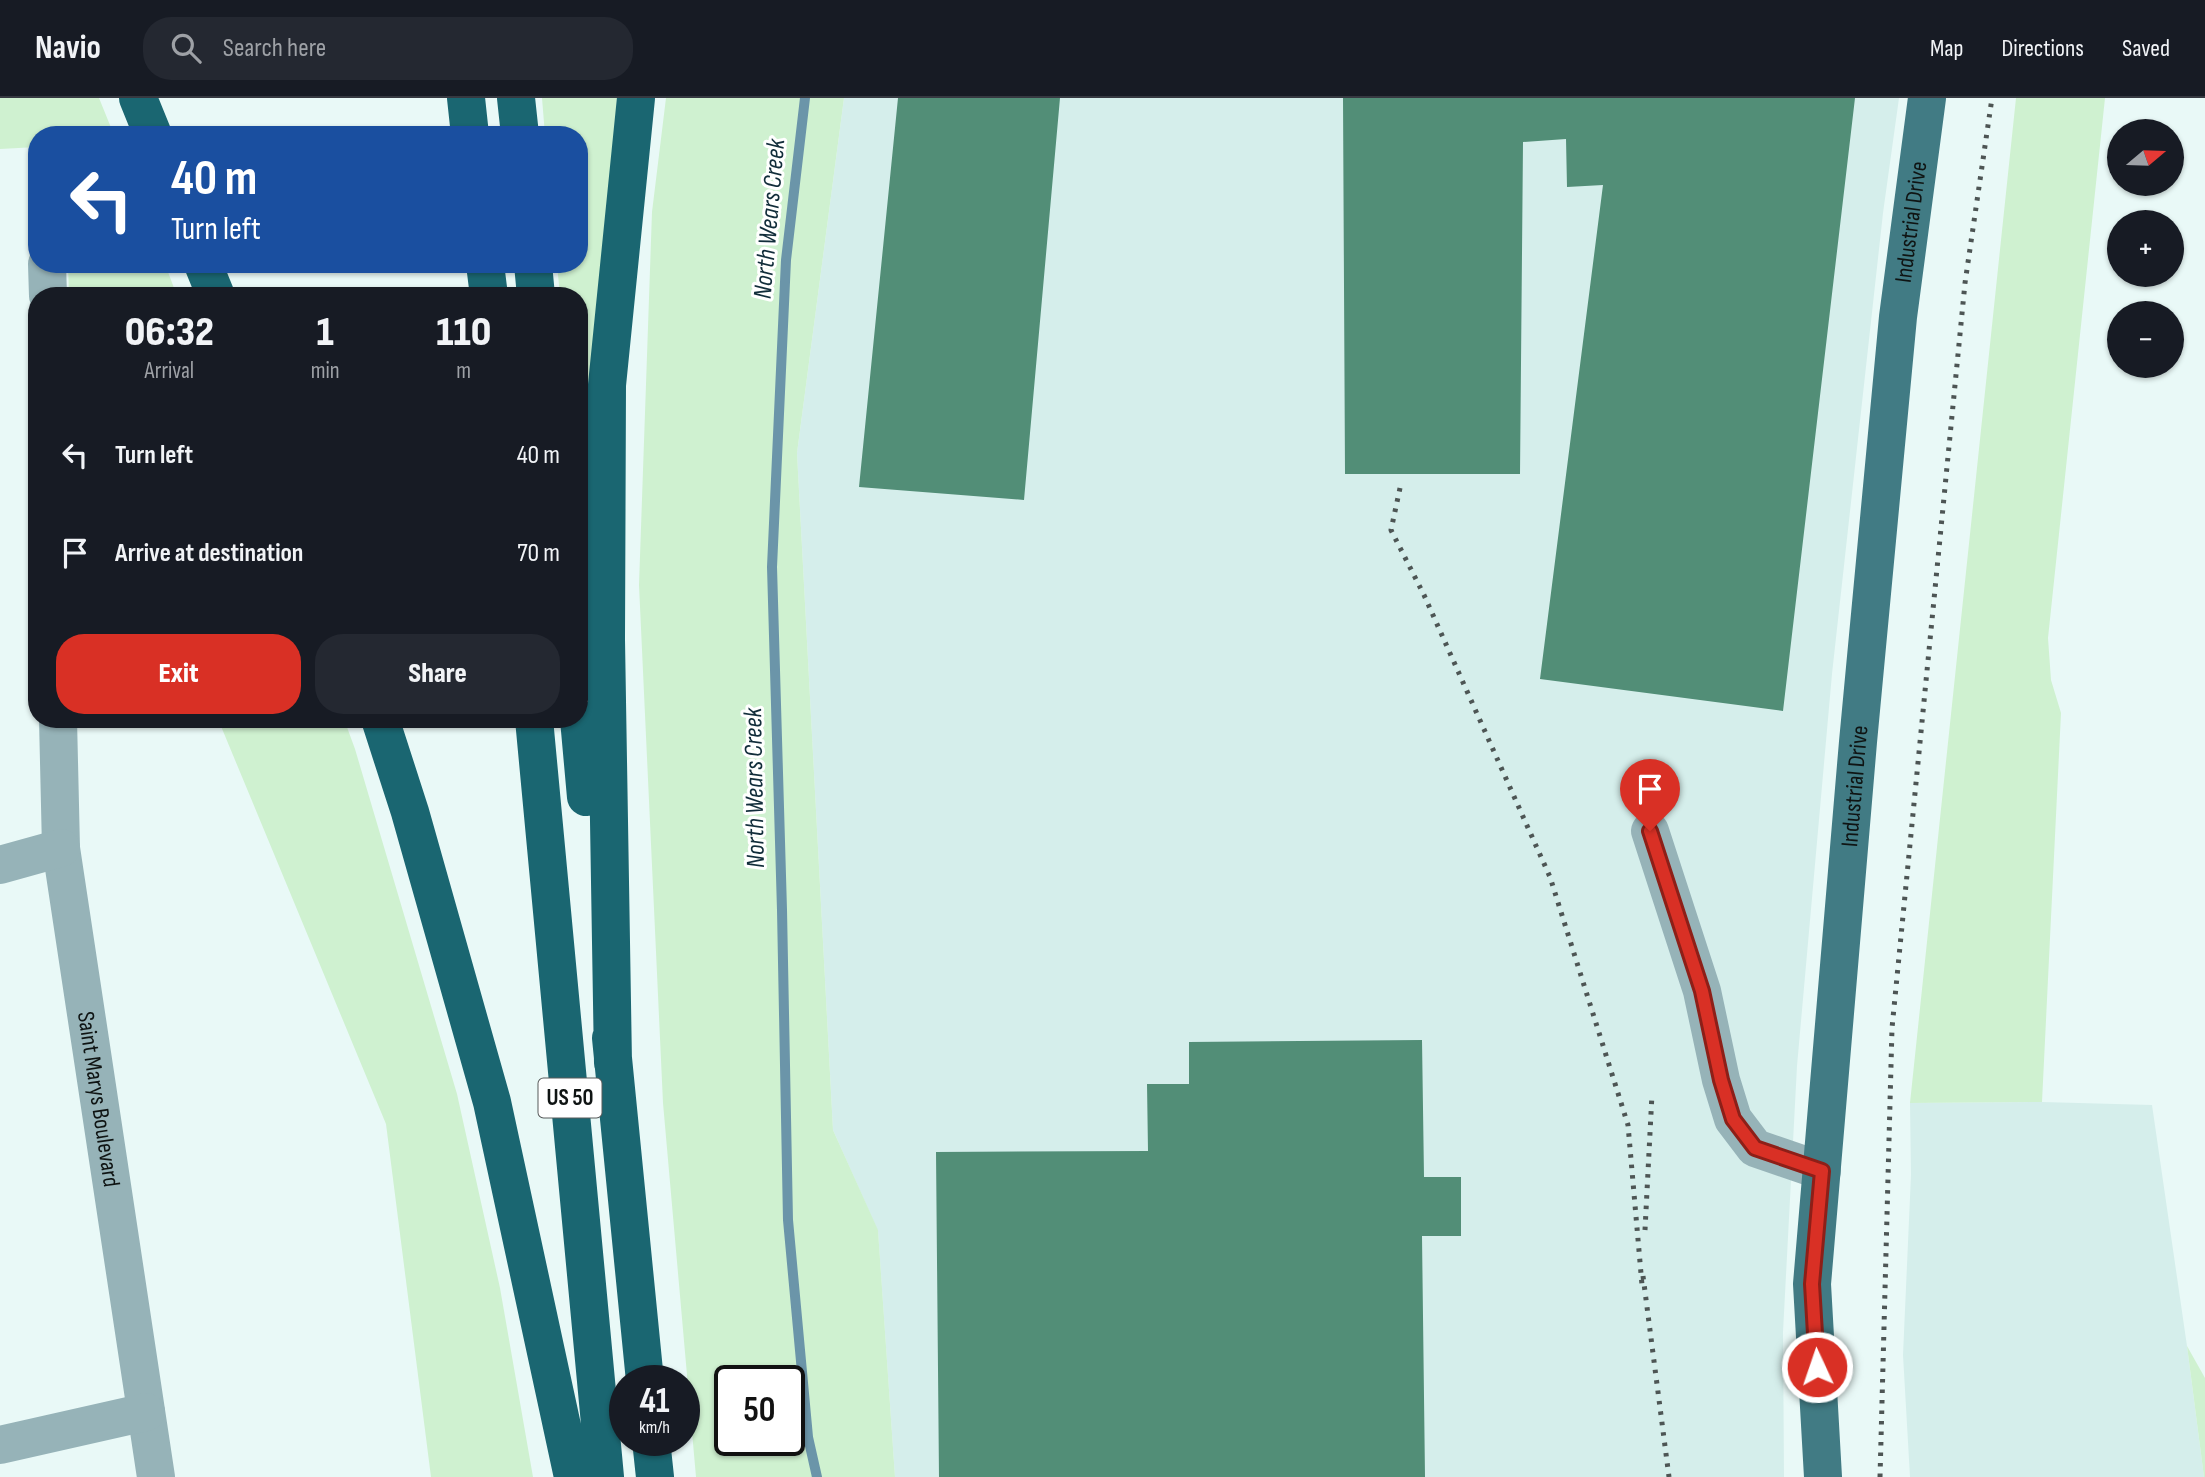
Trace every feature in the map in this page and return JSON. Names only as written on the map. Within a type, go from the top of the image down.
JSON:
[{"type":"highway","points":[[138,98],[149,126]]},
{"type":"highway","points":[[466,98],[469,126]]},
{"type":"highway","points":[[516,98],[519,126]]},
{"type":"highway","points":[[613,1063],[606,640],[607,385],[636,98]]},
{"type":"highway","points":[[383,728],[410,811],[492,1102],[573,1477]]},
{"type":"highway","name":"US 50","points":[[535,728],[605,1477]]},
{"type":"highway","name":"US 50","points":[[580,728],[643,1365]]},
{"type":"highway","points":[[653,1456],[655,1477]]},
{"type":"main road","name":"Industrial Drive","points":[[1823,1477],[1812,1284],[1896,331],[1927,98]]},
{"type":"street","name":"Saint Marys Boulevard","points":[[58,728],[61,848],[156,1477]]},
{"type":"street","points":[[1650,831],[1702,991],[1721,1080],[1733,1119],[1755,1148],[1822,1171]]},
{"type":"street","points":[[0,865],[61,848]]},
{"type":"street","points":[[0,1445],[146,1412]]},
{"type":"shaded area","points":[[844,98],[1899,98],[1883,213],[1832,674],[1797,1066],[1783,1332],[1784,1477],[895,1477],[878,1231],[833,1130],[797,453]]},
{"type":"shaded area","points":[[1910,1103],[2152,1105],[2204,1477],[1910,1477],[1903,1355],[1911,1175]]},
{"type":"green space","points":[[0,98],[99,98],[110,126],[28,126],[28,147],[0,149]]},
{"type":"green space","points":[[542,98],[617,98],[600,344],[593,525],[588,506],[588,287],[559,287],[558,273],[588,273],[588,126],[544,126]]},
{"type":"green space","points":[[666,98],[844,98],[797,453],[833,1130],[878,1230],[895,1477],[696,1477],[694,1456],[700,1456],[700,1365],[686,1365],[663,1103],[639,585],[652,212]]},
{"type":"green space","points":[[2016,98],[2105,98],[2048,638],[2051,680],[2061,713],[2042,1102],[1910,1103]]},
{"type":"green space","points":[[68,273],[168,273],[174,287],[69,287]]},
{"type":"green space","points":[[222,728],[347,728],[457,1094],[500,1288],[533,1477],[431,1477],[386,1124]]},
{"type":"green space","points":[[2187,1346],[2205,1378],[2205,1477],[2204,1477]]},
{"type":"building","points":[[898,98],[1060,98],[1024,500],[859,487]]},
{"type":"building","points":[[1343,98],[1855,98],[1783,711],[1540,679],[1603,185],[1567,187],[1566,139],[1523,142],[1520,474],[1345,474]]},
{"type":"building","points":[[1422,1040],[1424,1177],[1461,1177],[1461,1236],[1422,1236],[1425,1477],[939,1477],[936,1152],[1148,1151],[1147,1084],[1189,1084],[1189,1042]]},
{"type":"waterway","name":"North Wears Creek","points":[[805,98],[786,260],[772,567],[788,1220],[808,1437],[817,1477]]},
{"type":"railway","points":[[1880,1477],[1892,1028],[1965,283],[1992,98]]},
{"type":"railway","points":[[1400,488],[1391,530],[1424,595],[1550,877],[1628,1125],[1642,1285]]},
{"type":"railway","points":[[1645,1230],[1652,1094]]},
{"type":"railway","points":[[1643,1276],[1669,1477]]},
{"type":"route","points":[[1650,831],[1702,991],[1721,1080],[1733,1119],[1755,1148],[1822,1171],[1812,1284],[1817,1367]]}]
